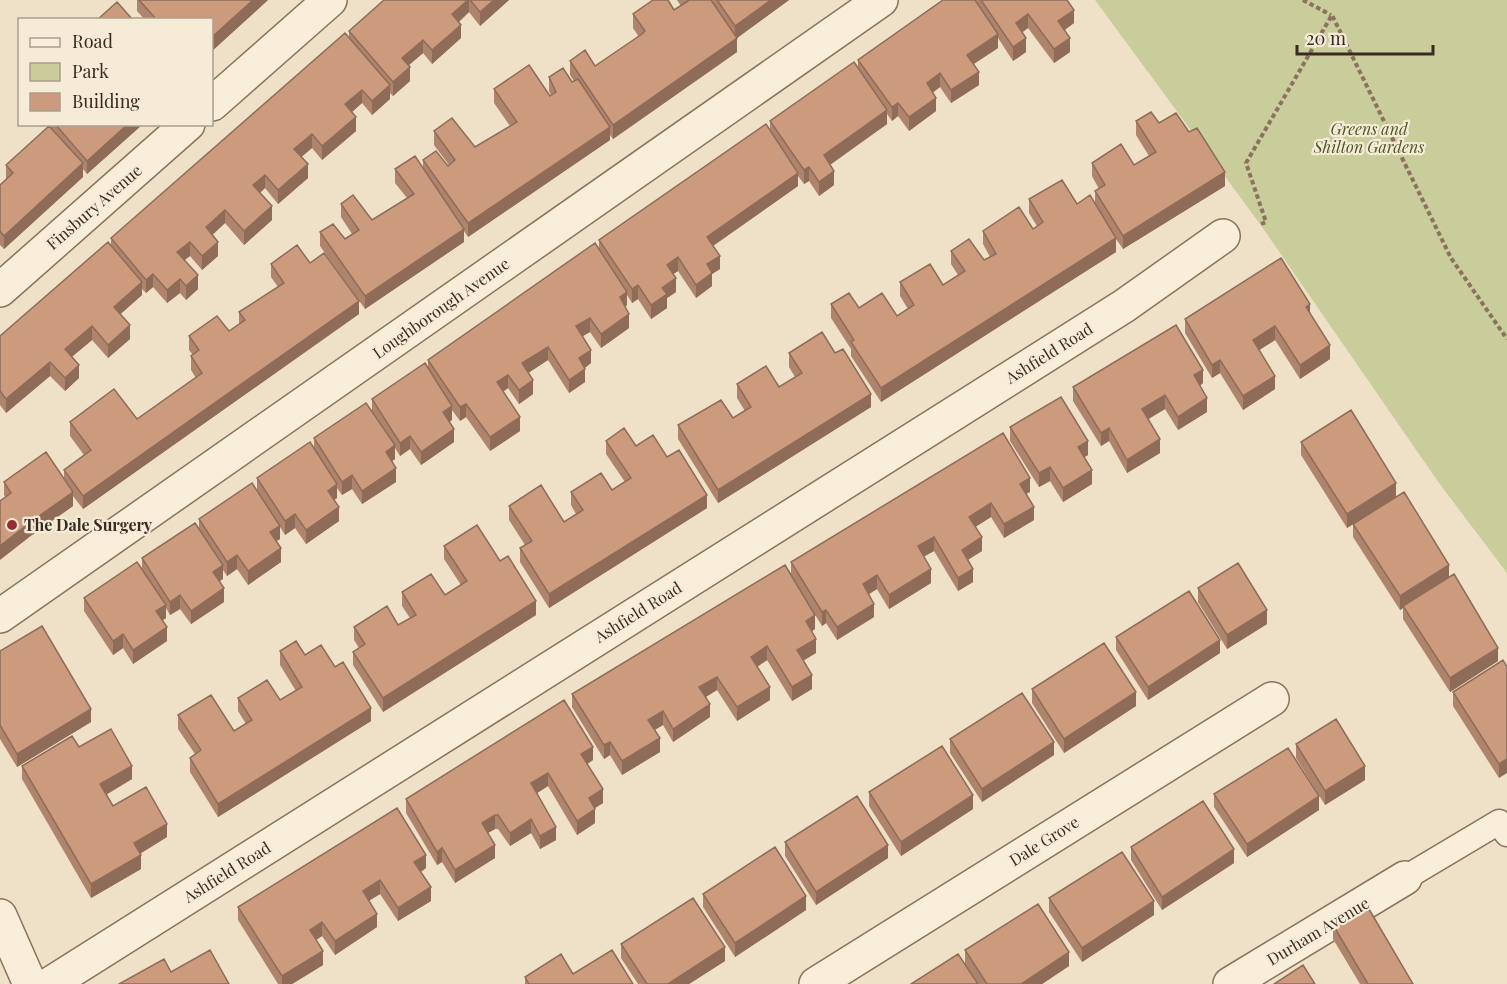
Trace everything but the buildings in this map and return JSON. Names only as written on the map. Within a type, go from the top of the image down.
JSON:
[{"type":"street","points":[[213,103],[330,0]]},
{"type":"street","name":"Loughborough Avenue","points":[[0,616],[881,0]]},
{"type":"street","name":"Finsbury Avenue","points":[[0,290],[187,126]]},
{"type":"street","name":"Ashfield Road","points":[[50,984],[1124,306],[1223,236]]},
{"type":"street","name":"Dale Grove","points":[[816,984],[1272,699]]},
{"type":"street","name":"Durham Avenue","points":[[1230,984],[1405,878]]},
{"type":"street","points":[[0,916],[30,984]]},
{"type":"lane","points":[[1405,878],[1499,822],[1507,834]]},
{"type":"path","points":[[1303,0],[1332,15],[1451,258],[1507,339]]},
{"type":"path","points":[[1266,222],[1246,163],[1332,15]]},
{"type":"green space","name":"Greens and Shilton Gardens","points":[[1095,0],[1507,0],[1507,573],[1439,483],[1260,224]]},
{"type":"place","name":"The Dale Surgery","points":[[12,525]]}]
